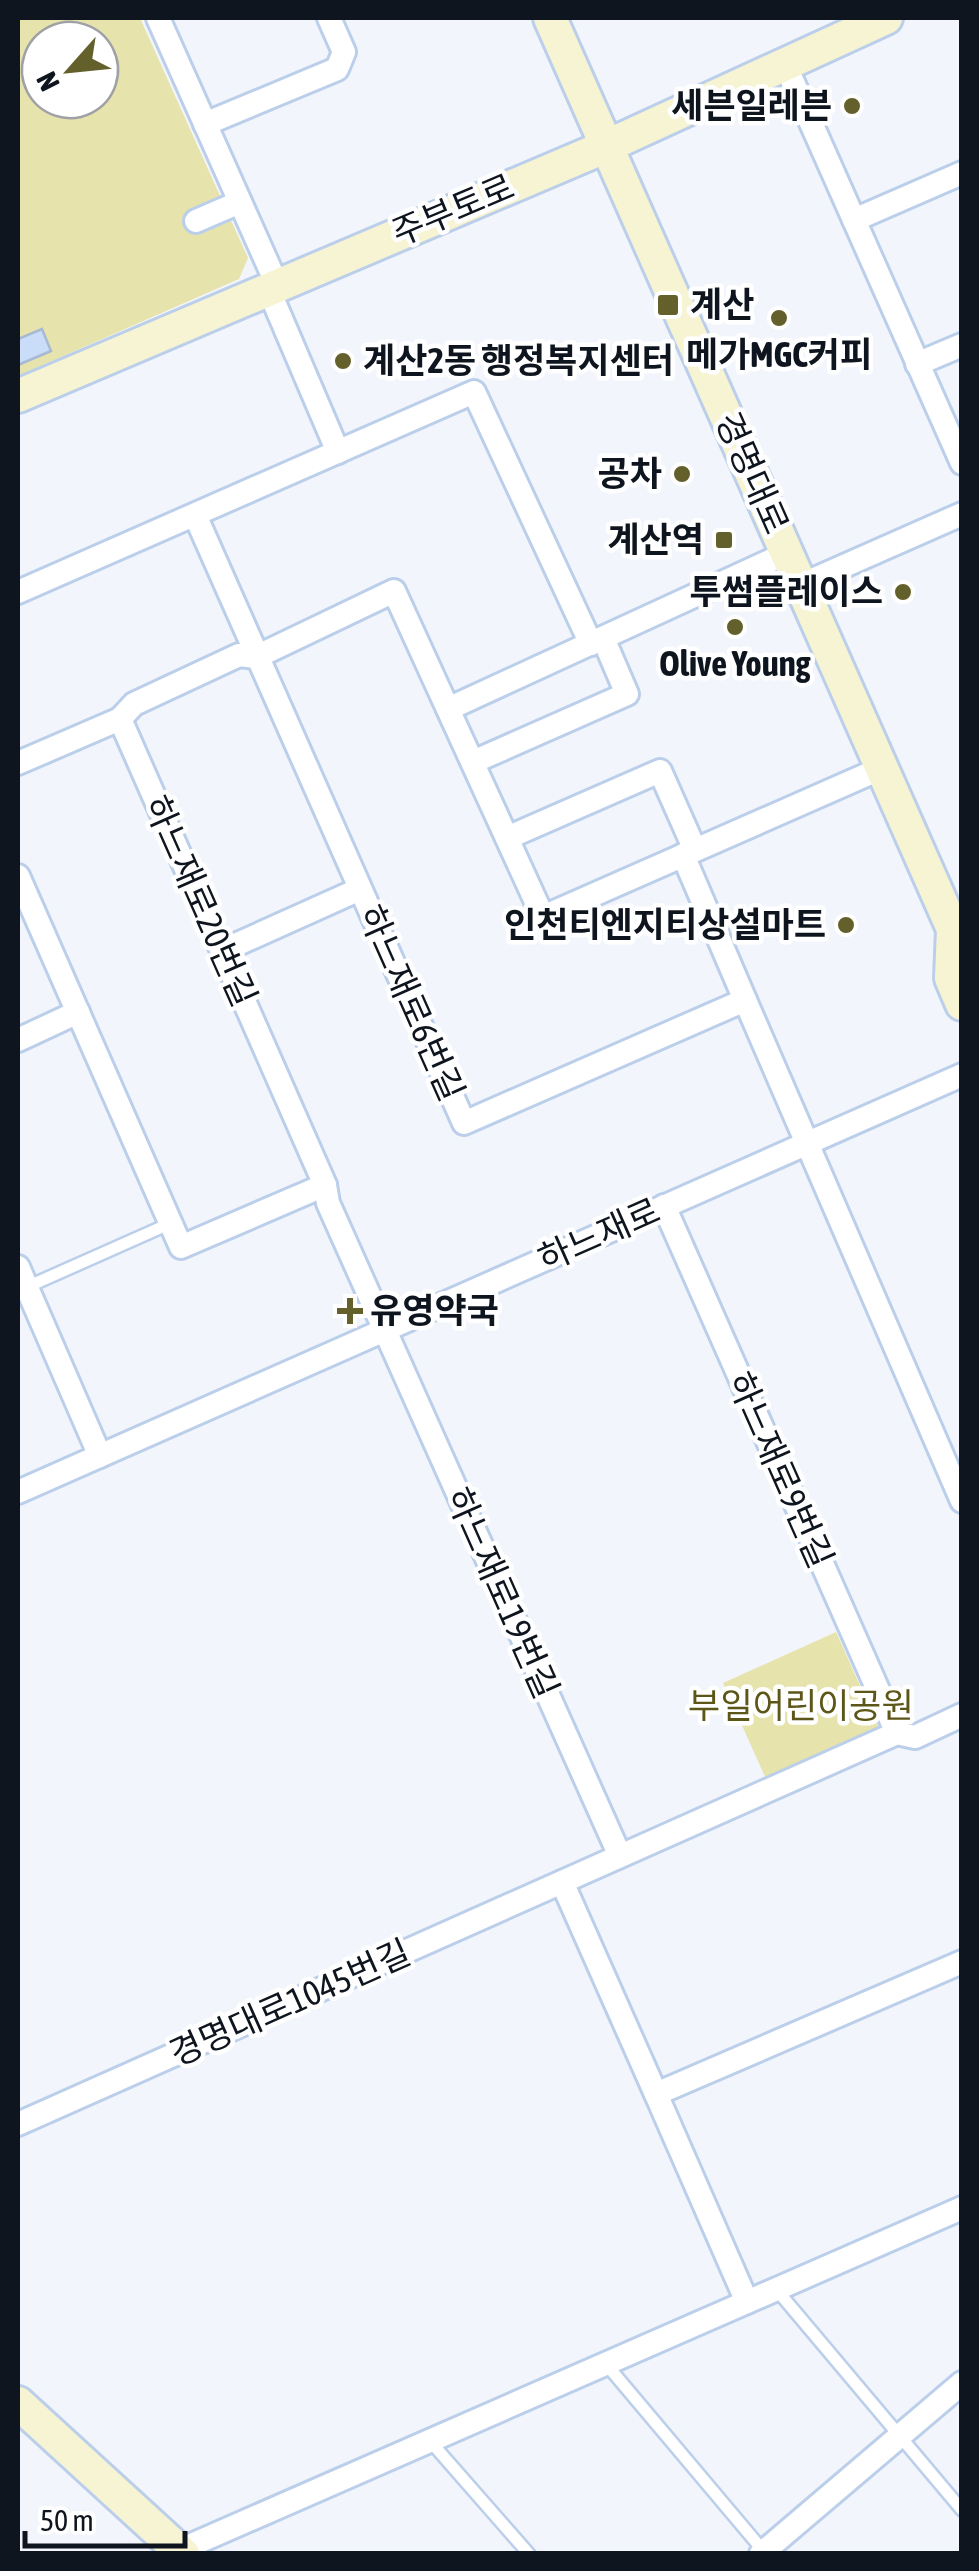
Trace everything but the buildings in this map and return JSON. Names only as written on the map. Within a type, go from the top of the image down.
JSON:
[{"type":"street","points":[[158,18],[274,278],[271,295],[338,452]]},
{"type":"street","points":[[205,124],[337,69],[344,52],[329,18]]},
{"type":"street","name":"경명대로","points":[[550,18],[957,933],[951,978],[962,1004]]},
{"type":"street","name":"주부토로","points":[[18,396],[607,146],[886,18]]},
{"type":"street","points":[[784,62],[962,464]]},
{"type":"street","points":[[854,220],[962,173]]},
{"type":"street","points":[[196,222],[240,202]]},
{"type":"street","points":[[918,364],[962,344]]},
{"type":"street","points":[[18,592],[474,392],[627,694],[473,762]]},
{"type":"street","points":[[801,585],[962,514]]},
{"type":"street","name":"하느재로6번길","points":[[195,515],[464,1123],[745,1000]]},
{"type":"street","points":[[448,710],[787,553]]},
{"type":"street","points":[[18,764],[120,719],[134,704],[239,655],[256,657],[394,591],[543,916],[882,768]]},
{"type":"street","name":"하느재로20번길","points":[[120,719],[326,1185],[328,1203],[385,1330]]},
{"type":"street","points":[[508,838],[660,771],[745,1000],[962,1500]]},
{"type":"street","points":[[18,876],[181,1246],[326,1185]]},
{"type":"street","points":[[222,951],[360,889]]},
{"type":"street","points":[[18,1040],[78,1012]]},
{"type":"street","name":"하느재로","points":[[18,1492],[962,1075]]},
{"type":"street","name":"하느재로9번길","points":[[664,1206],[896,1733]]},
{"type":"street","points":[[22,1277],[28,1316],[100,1456]]},
{"type":"street","name":"하느재로19번길","points":[[385,1330],[620,1856]]},
{"type":"street","name":"경명대로1045번길","points":[[18,2124],[896,1733],[915,1737],[962,1715]]},
{"type":"street","points":[[562,1882],[747,2302]]},
{"type":"street","points":[[656,2094],[962,1962]]},
{"type":"street","points":[[18,2403],[181,2552],[962,2208]]},
{"type":"street","points":[[763,2553],[962,2383]]},
{"type":"lane","points":[[22,1277],[171,1223]]},
{"type":"lane","points":[[776,2290],[962,2510]]},
{"type":"lane","points":[[606,2364],[763,2553]]},
{"type":"lane","points":[[430,2441],[529,2553]]},
{"type":"green space","points":[[18,18],[140,18],[248,258],[239,279],[18,376]]},
{"type":"green space","name":"부일어린이공원","points":[[836,1632],[879,1728],[766,1779],[723,1683]]},
{"type":"place","name":"세븐일레븐","points":[[852,106]]},
{"type":"place","name":"계산","points":[[668,305]]},
{"type":"place","name":"메가MGC커피","points":[[779,318]]},
{"type":"place","name":"계산2동 행정복지센터","points":[[343,361]]},
{"type":"place","name":"공차","points":[[682,474]]},
{"type":"place","name":"계산역","points":[[724,540]]},
{"type":"place","name":"투썸플레이스","points":[[903,592]]},
{"type":"place","name":"Olive Young","points":[[735,627]]},
{"type":"place","name":"인천티엔지티상설마트","points":[[846,925]]},
{"type":"place","name":"유영약국","points":[[350,1311]]}]
